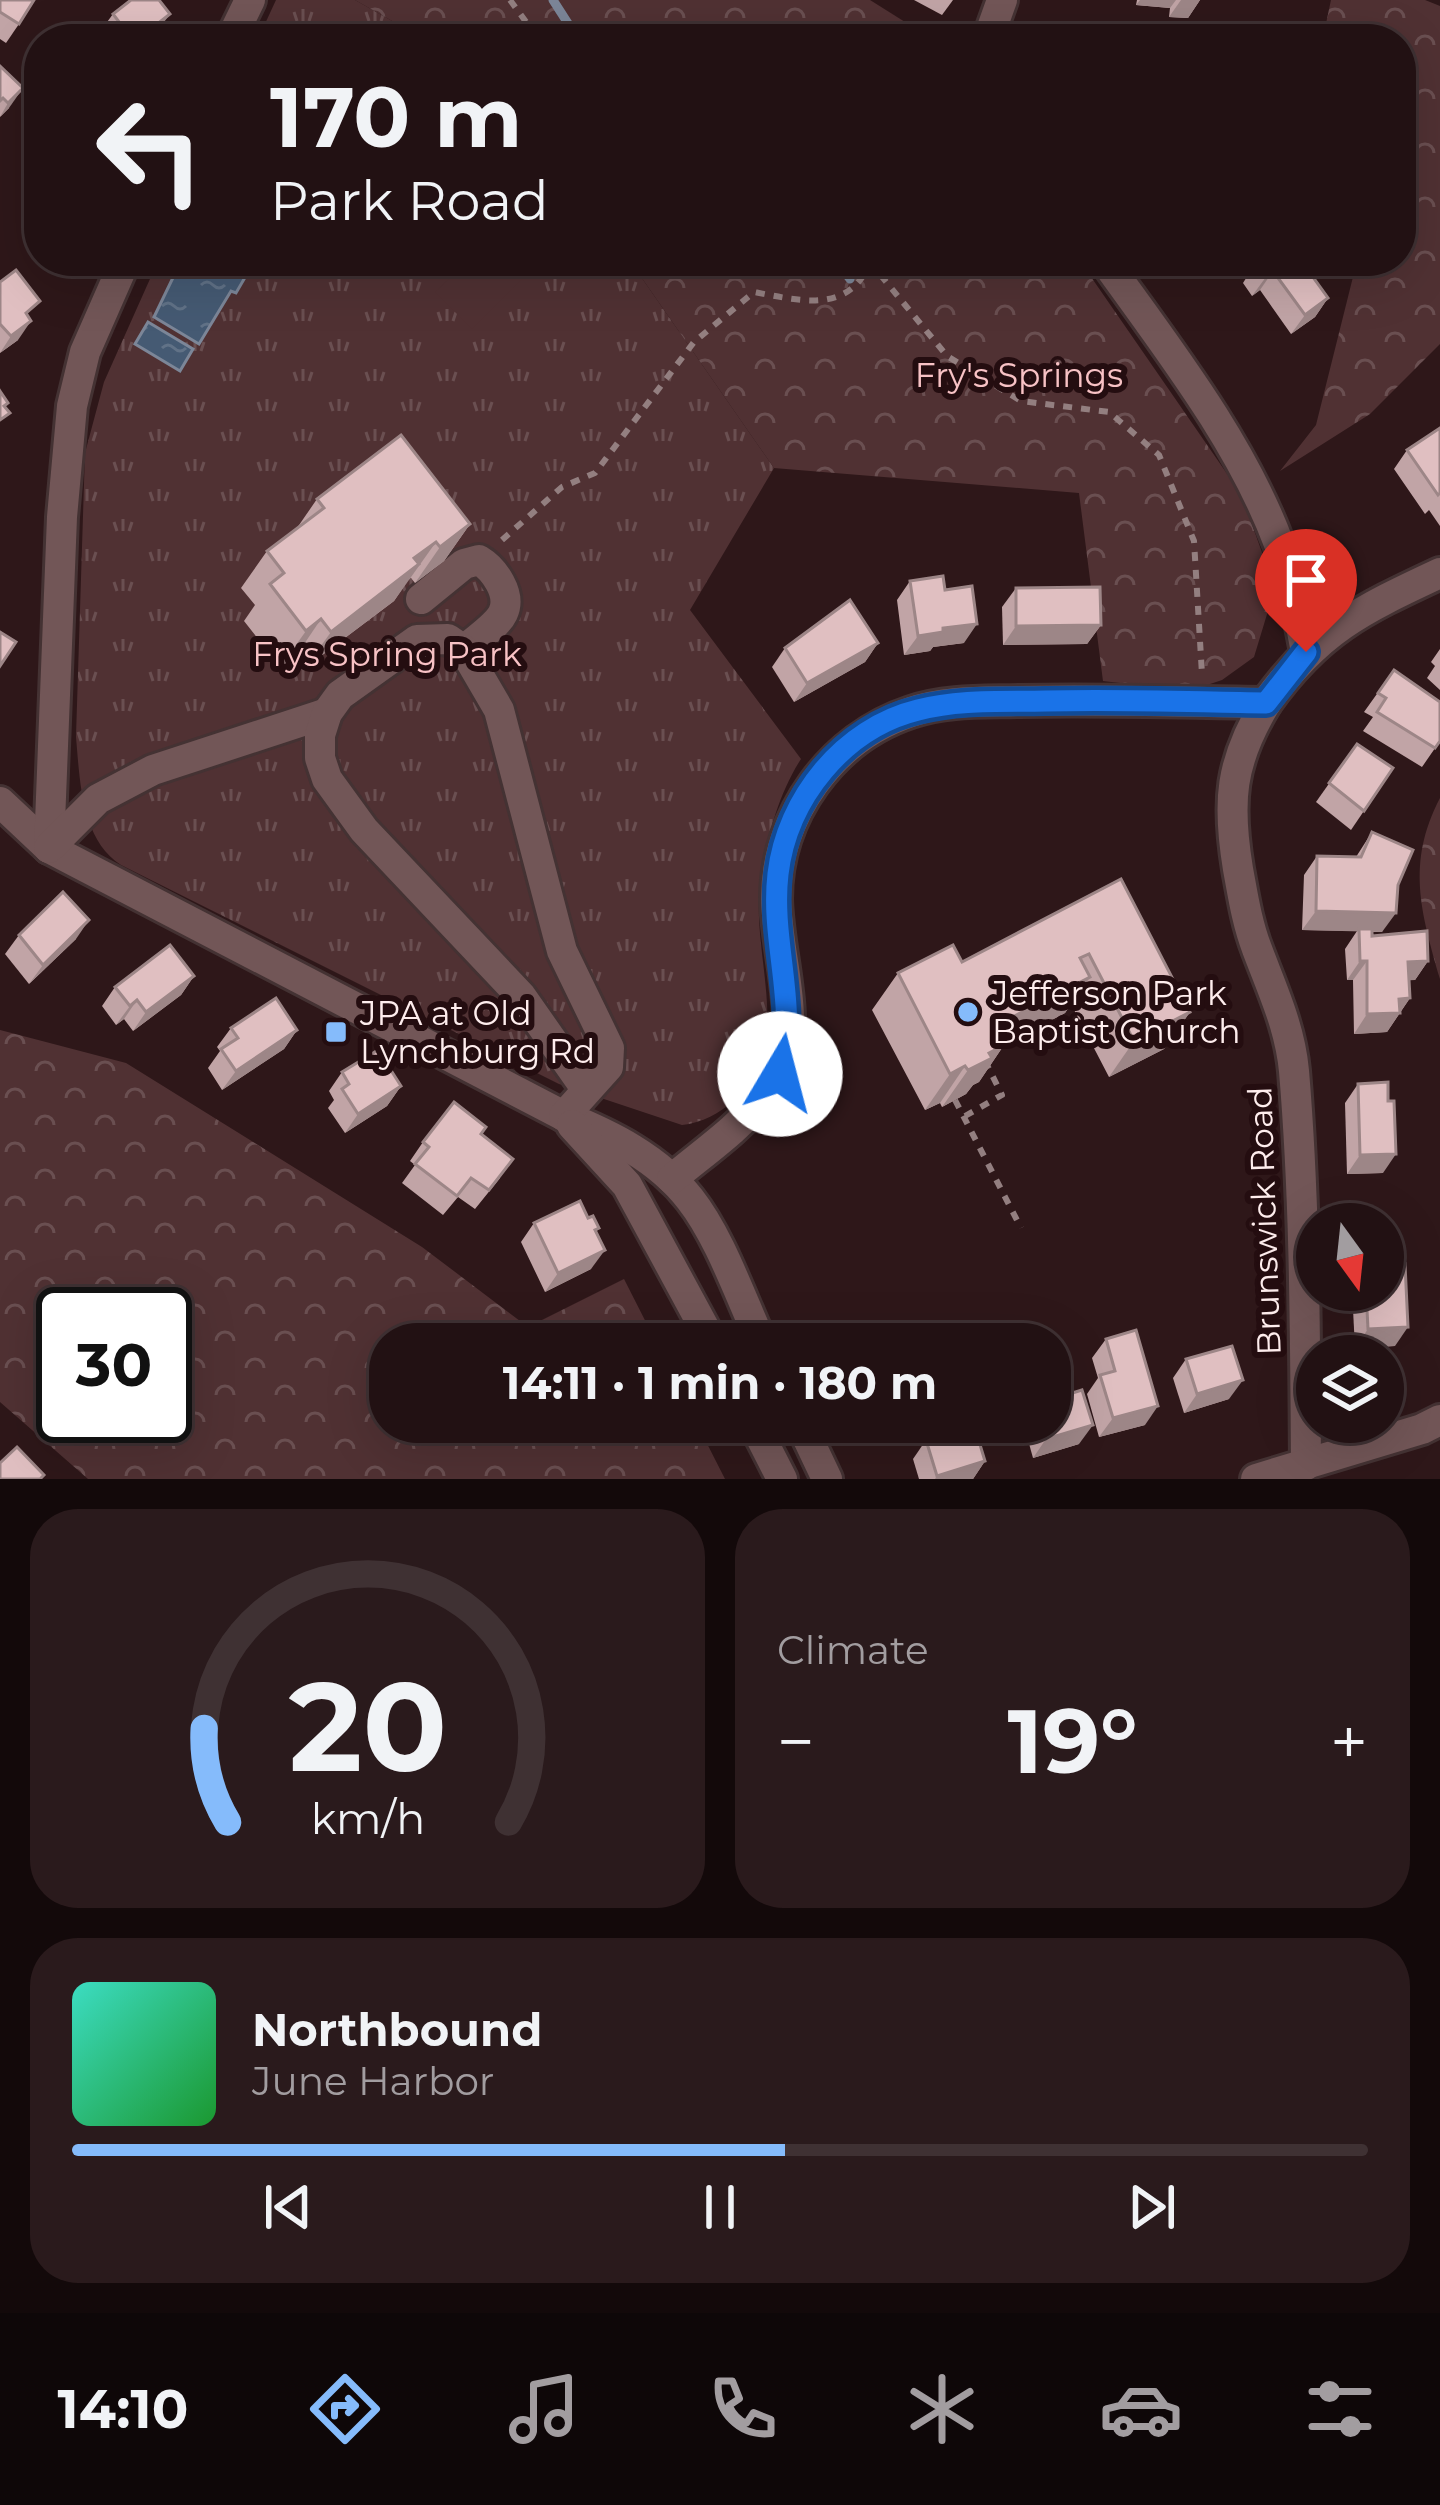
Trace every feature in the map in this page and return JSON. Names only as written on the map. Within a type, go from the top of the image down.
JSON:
[{"type":"street","points":[[49,848],[62,517],[72,406],[86,352],[119,276]]},
{"type":"street","points":[[1115,276],[1254,488],[1279,544],[1306,652]]},
{"type":"street","points":[[421,599],[464,564],[479,560],[491,567],[505,600],[503,615],[464,650]]},
{"type":"street","name":"Brunswick Road","points":[[1306,1465],[1305,1267],[1294,1065],[1285,1018],[1245,911],[1230,826],[1237,766],[1249,731],[1306,652],[1356,614],[1440,573]]},
{"type":"street","points":[[564,1116],[608,1066],[609,1048],[562,951],[499,710],[464,650],[448,639],[417,640],[340,695],[327,713],[320,735],[320,758],[327,779],[364,830],[521,996],[586,1089]]},
{"type":"street","points":[[671,1179],[765,1099],[780,1074],[789,1017],[776,901],[778,871],[800,806],[820,774],[847,746],[879,724],[914,710],[952,703],[1094,699],[1266,703]]},
{"type":"street","points":[[49,848],[98,799],[153,770],[327,713]]},
{"type":"street","points":[[0,802],[49,848],[626,1145],[671,1179],[692,1202],[752,1323]]},
{"type":"street","points":[[564,1116],[627,1185],[702,1323]]},
{"type":"street","points":[[1256,1479],[1422,1430],[1440,1420]]},
{"type":"street","points":[[764,1443],[782,1479]]},
{"type":"street","points":[[810,1443],[827,1479]]},
{"type":"path","points":[[479,560],[562,487],[596,473],[708,327],[754,292],[838,300],[860,285],[864,276]]},
{"type":"path","points":[[881,276],[947,356],[1021,401],[1109,412],[1159,455],[1194,541],[1203,702]]},
{"type":"path","points":[[964,1116],[1002,1095],[982,1056]]},
{"type":"path","points":[[955,1100],[1021,1228]]},
{"type":"green space","points":[[276,0],[355,0],[397,24],[265,24]]},
{"type":"green space","points":[[355,0],[870,0],[908,24],[397,24]]},
{"type":"green space","points":[[1331,0],[1425,0],[1440,6],[1440,344],[1370,414],[1280,471],[1316,425],[1353,276],[1416,276],[1416,24],[1326,24]]},
{"type":"green space","name":"Frys Spring Park","points":[[151,276],[640,276],[774,468],[690,610],[801,759],[767,845],[759,917],[766,1039],[756,1070],[738,1097],[712,1116],[682,1125],[559,1084],[121,865],[108,854],[85,808],[76,737],[85,453],[104,382]]},
{"type":"green space","points":[[452,276],[525,276],[472,329],[435,292]]},
{"type":"green space","name":"Fry's Springs","points":[[640,276],[1090,276],[1241,494],[1268,569],[1271,601],[1254,657],[1222,680],[1189,691],[1103,681],[1079,493],[774,468]]},
{"type":"green space","points":[[1440,798],[1440,979],[1427,932],[1420,866],[1429,822]]},
{"type":"green space","points":[[0,1030],[126,1063],[422,1247],[523,1323],[369,1323],[369,1443],[707,1443],[725,1479],[88,1479],[47,1443],[192,1443],[192,1287],[36,1287],[36,1434],[0,1402]]},
{"type":"green space","points":[[624,1279],[646,1323],[536,1323]]},
{"type":"water","points":[[174,276],[246,276],[236,293],[231,291],[199,344],[154,317]]},
{"type":"water","points":[[148,322],[193,349],[180,371],[135,344]]},
{"type":"building","points":[[0,0],[34,0],[19,24],[0,12]]},
{"type":"building","points":[[131,0],[159,0],[170,14],[157,24],[121,24],[113,14]]},
{"type":"building","points":[[0,66],[23,88],[8,103],[3,98],[0,101]]},
{"type":"building","points":[[16,270],[40,301],[26,313],[31,321],[11,336],[0,324],[0,282]]},
{"type":"building","points":[[1277,276],[1314,276],[1328,298],[1305,315]]},
{"type":"building","points":[[0,391],[10,413],[0,420]]},
{"type":"building","points":[[1440,428],[1440,493],[1438,495],[1407,450]]},
{"type":"building","points":[[401,435],[470,524],[440,547],[436,542],[414,558],[419,564],[331,632],[321,619],[306,631],[270,584],[284,573],[267,551],[324,508],[317,499]]},
{"type":"building","points":[[943,576],[945,590],[972,586],[977,624],[918,636],[910,581]]},
{"type":"building","points":[[1100,587],[1101,625],[1016,626],[1016,588]]},
{"type":"building","points":[[850,600],[878,643],[807,683],[785,648]]},
{"type":"building","points":[[0,632],[16,642],[0,666]]},
{"type":"building","points":[[1394,670],[1440,702],[1440,741],[1435,748],[1377,712],[1386,698],[1378,693]]},
{"type":"building","points":[[1357,744],[1393,768],[1364,811],[1329,783]]},
{"type":"building","points":[[1372,832],[1413,850],[1398,885],[1396,913],[1316,911],[1317,856],[1361,857]]},
{"type":"building","points":[[1121,879],[1190,1012],[1134,1041],[1089,954],[1080,958],[1090,977],[995,1026],[1004,1045],[989,1053],[992,1058],[950,1074],[898,973],[953,945],[962,962]]},
{"type":"building","points":[[63,892],[89,920],[43,965],[19,935]]},
{"type":"building","points":[[1359,929],[1372,929],[1372,936],[1427,931],[1428,961],[1408,962],[1410,998],[1399,999],[1400,1013],[1367,1014],[1367,961],[1360,961]]},
{"type":"building","points":[[170,945],[194,976],[146,1012],[137,1000],[130,1006],[115,987]]},
{"type":"building","points":[[276,998],[297,1030],[236,1071],[221,1049],[238,1038],[231,1028]]},
{"type":"building","points":[[378,1050],[401,1086],[358,1114],[342,1089],[349,1084],[342,1072]]},
{"type":"building","points":[[1388,1082],[1388,1101],[1394,1101],[1396,1154],[1360,1155],[1358,1084]]},
{"type":"building","points":[[454,1102],[486,1127],[481,1134],[513,1159],[489,1190],[471,1178],[457,1196],[415,1164],[429,1147],[423,1142]]},
{"type":"building","points":[[580,1201],[588,1218],[593,1216],[605,1250],[558,1273],[534,1223]]},
{"type":"building","points":[[1405,1264],[1408,1327],[1368,1329],[1367,1311],[1404,1311]]},
{"type":"building","points":[[1136,1330],[1158,1406],[1113,1418],[1100,1375],[1115,1371],[1106,1339]]},
{"type":"building","points":[[1232,1346],[1243,1380],[1197,1394],[1186,1359]]},
{"type":"building","points":[[1082,1390],[1093,1425],[1071,1432],[1071,1393]]},
{"type":"building","points":[[927,1443],[980,1443],[985,1461],[937,1476]]},
{"type":"building","points":[[17,1447],[44,1475],[40,1479],[0,1479],[0,1463]]},
{"type":"waterway","points":[[553,0],[568,24]]},
{"type":"place","name":"Jefferson Park Baptist Church","points":[[968,1012]]},
{"type":"place","name":"JPA at Old Lynchburg Rd","points":[[336,1032]]},
{"type":"route","points":[[780,1074],[789,1017],[776,901],[778,871],[800,806],[820,774],[847,746],[879,724],[914,710],[952,703],[1094,699],[1266,703],[1306,652]]}]
